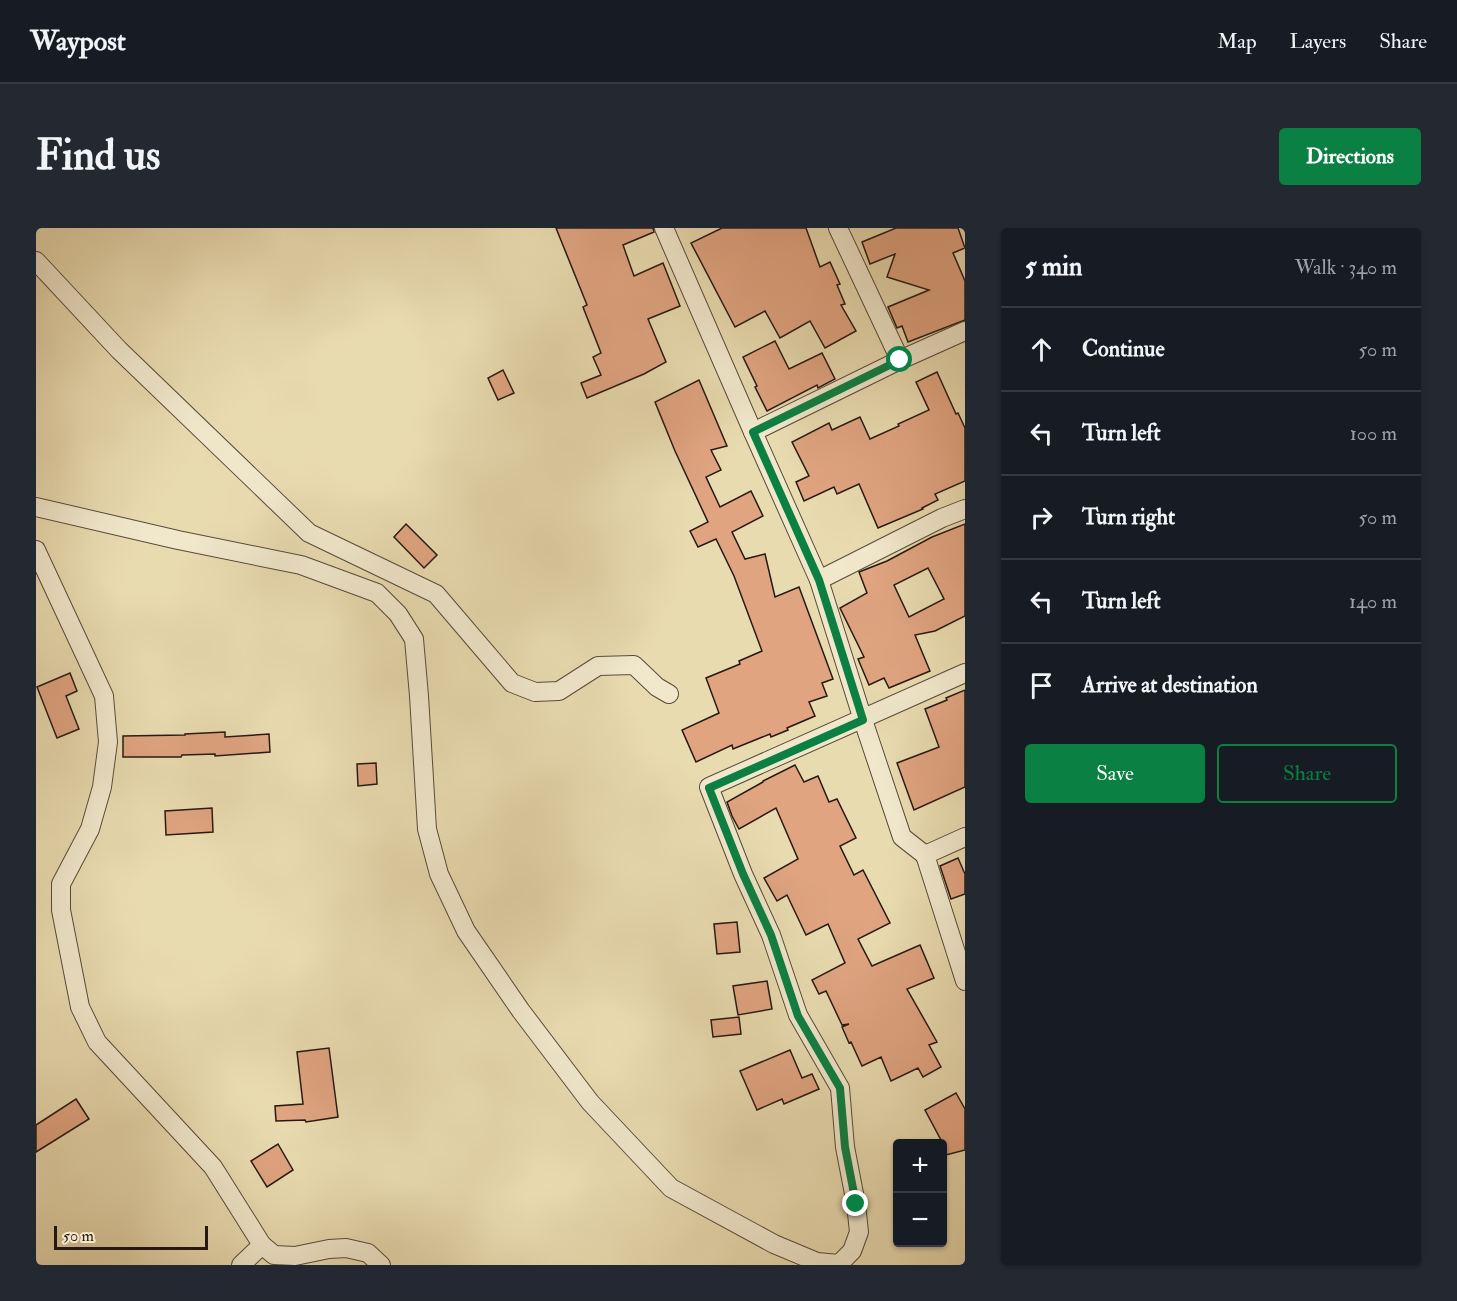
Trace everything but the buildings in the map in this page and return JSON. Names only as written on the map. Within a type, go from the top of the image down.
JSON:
[{"type":"street","points":[[664,228],[819,580],[902,837],[925,855],[965,981]]},
{"type":"street","points":[[841,229],[900,360]]},
{"type":"street","points":[[36,261],[119,350],[309,532],[436,594],[512,683],[535,692],[559,692],[598,666],[634,665],[657,687],[669,693]]},
{"type":"street","points":[[753,432],[965,331]]},
{"type":"street","points":[[36,507],[178,540],[301,565],[377,593],[398,614],[414,639],[427,828],[439,874],[466,931],[521,1011],[590,1102],[671,1188],[814,1263],[838,1264],[852,1251],[859,1232],[845,1147],[840,1088],[798,1016],[771,935],[743,874],[709,788],[965,673]]},
{"type":"street","points":[[819,580],[942,518],[965,509]]},
{"type":"street","points":[[36,550],[104,696],[108,742],[102,787],[90,829],[61,884],[61,910],[80,1007],[97,1042],[213,1167],[262,1245],[274,1255],[296,1256],[346,1248],[368,1252],[381,1265]]},
{"type":"street","points":[[925,855],[965,837]]},
{"type":"street","points":[[241,1265],[262,1245]]},
{"type":"route","points":[[856,1204],[845,1147],[840,1088],[798,1016],[771,935],[743,874],[709,788],[863,720],[819,580],[753,432],[900,360]]}]
